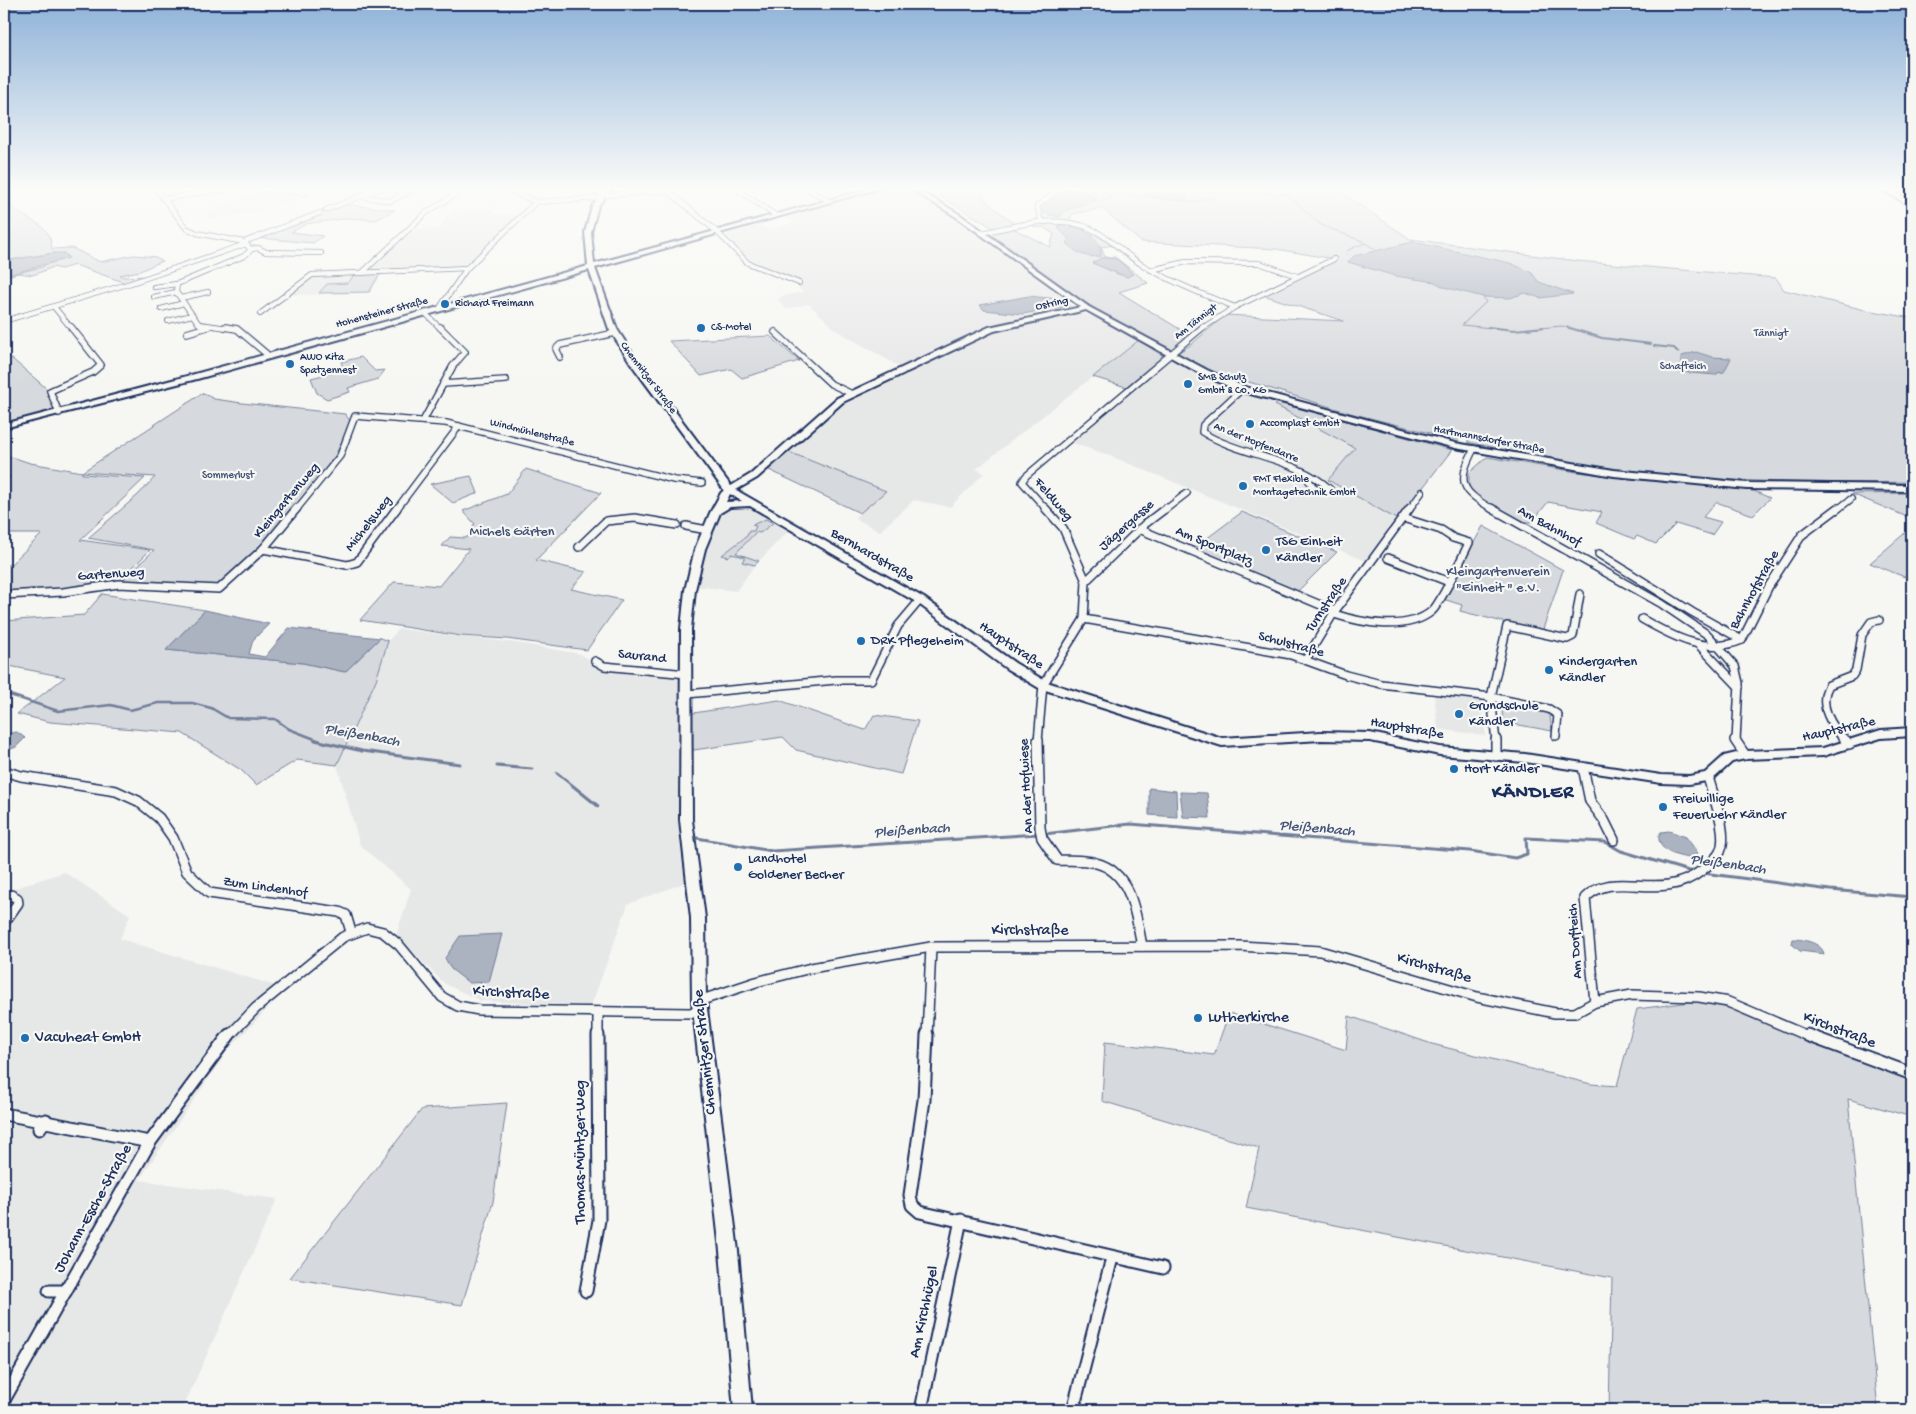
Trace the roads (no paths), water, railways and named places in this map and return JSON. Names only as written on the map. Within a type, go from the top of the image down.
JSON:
[{"type":"main road","name":"Chemnitzer Straße","points":[[590,253],[591,267],[615,333],[728,490],[722,497],[708,530],[690,590],[686,629],[686,820],[698,908],[700,1005],[729,1251],[743,1410]]},
{"type":"main road","name":"Hohensteiner Straße","points":[[4,426],[59,413],[640,253]]},
{"type":"main road","name":"Ostring","points":[[1010,253],[1087,308]]},
{"type":"main road","name":"Ostring","points":[[728,490],[754,476],[830,407],[852,394],[992,329],[1087,308]]},
{"type":"main road","name":"Hartmannsdorfer Straße","points":[[1087,308],[1204,372],[1242,389],[1474,449],[1614,473],[1690,481],[1748,486],[1912,488]]},
{"type":"main road","name":"Bernhardstraße","points":[[728,490],[920,600]]},
{"type":"main road","points":[[715,514],[728,504],[752,504]]},
{"type":"main road","name":"Hauptstraße","points":[[920,600],[1011,666],[1043,685],[1222,742],[1351,736],[1384,739],[1440,751],[1583,767],[1661,779],[1689,780],[1708,777],[1728,759],[1744,754],[1823,752],[1881,734],[1912,732]]},
{"type":"street","points":[[4,321],[54,307],[217,253]]},
{"type":"street","points":[[154,288],[177,284],[189,276],[244,256],[247,253]]},
{"type":"street","points":[[362,273],[384,253]]},
{"type":"street","points":[[439,309],[467,268],[483,253]]},
{"type":"street","points":[[737,253],[748,264],[798,284]]},
{"type":"street","name":"Am Tännigt","points":[[1125,253],[1151,270],[1182,286],[1235,307]]},
{"type":"street","name":"Am Tännigt","points":[[1171,354],[1219,315],[1334,259]]},
{"type":"street","points":[[1151,270],[1186,262],[1259,263],[1297,276]]},
{"type":"street","points":[[260,314],[312,275],[467,268]]},
{"type":"street","points":[[177,284],[176,292],[199,324],[237,329],[268,356]]},
{"type":"street","points":[[154,297],[176,292]]},
{"type":"street","points":[[161,309],[208,292]]},
{"type":"street","points":[[54,307],[101,364],[97,371],[58,385],[50,391],[59,413]]},
{"type":"street","points":[[423,421],[443,384],[465,350],[425,313]]},
{"type":"street","points":[[168,321],[192,315]]},
{"type":"street","points":[[187,333],[211,327]]},
{"type":"street","points":[[775,332],[831,384],[852,394]]},
{"type":"street","points":[[560,357],[556,349],[560,345],[615,333]]},
{"type":"street","name":"Feldweg","points":[[1043,685],[1084,619],[1086,580],[1062,528],[1022,482],[1026,476],[1171,354]]},
{"type":"street","points":[[443,384],[506,380]]},
{"type":"street","name":"An der Hopfendarre","points":[[1242,389],[1203,424],[1202,432],[1210,437],[1303,473]]},
{"type":"street","name":"Windmühlenstraße","points":[[355,416],[423,421],[459,426],[674,480],[702,483]]},
{"type":"street","name":"Kleingartenweg","points":[[219,589],[263,549],[340,456],[355,416]]},
{"type":"street","name":"Michelsweg","points":[[263,549],[347,565],[357,562],[459,426]]},
{"type":"street","name":"Am Bahnhof","points":[[1474,449],[1462,477],[1465,489],[1473,498],[1662,604],[1708,635],[1720,646]]},
{"type":"street","name":"Turnstraße","points":[[1306,659],[1335,612],[1422,492]]},
{"type":"street","name":"Jägergasse","points":[[1086,580],[1139,529],[1187,493]]},
{"type":"street","name":"Bahnhofstraße","points":[[1720,646],[1742,640],[1769,586],[1802,535],[1851,499]]},
{"type":"street","points":[[580,547],[606,521],[635,518],[677,525]]},
{"type":"street","points":[[1388,558],[1449,582],[1469,544],[1453,538],[1441,530],[1403,518]]},
{"type":"street","points":[[686,526],[708,530]]},
{"type":"street","name":"Am Sportplatz","points":[[1139,529],[1356,620],[1407,622],[1427,616],[1436,609],[1449,582]]},
{"type":"street","points":[[1599,554],[1668,598],[1742,640]]},
{"type":"street","name":"Gartenweg","points":[[4,596],[63,592],[119,584],[219,589]]},
{"type":"street","points":[[1496,756],[1495,723],[1491,697],[1507,626],[1567,639],[1572,636],[1580,594]]},
{"type":"street","points":[[1662,604],[1668,598]]},
{"type":"street","name":"Bernhardstraße","points":[[687,694],[836,680],[871,680],[898,626],[920,600]]},
{"type":"street","name":"Schulstraße","points":[[1084,619],[1186,635],[1306,659],[1346,675],[1381,684],[1491,697],[1554,711],[1558,715],[1556,736]]},
{"type":"street","points":[[1642,619],[1699,645],[1720,646],[1734,666],[1739,687],[1734,740],[1744,754]]},
{"type":"street","points":[[1849,744],[1834,729],[1827,717],[1827,688],[1829,685],[1852,676],[1856,670],[1862,635],[1871,622],[1879,620]]},
{"type":"street","points":[[1699,645],[1739,687]]},
{"type":"street","name":"Saurand","points":[[595,661],[604,666],[687,674]]},
{"type":"street","name":"An der Hofwiese","points":[[1043,685],[1038,726],[1040,828],[1042,838],[1057,860],[1102,864],[1118,876],[1132,896],[1142,946]]},
{"type":"street","points":[[1583,767],[1590,801],[1604,820],[1614,840]]},
{"type":"street","name":"Zum Lindenhof","points":[[4,770],[21,776],[116,791],[138,801],[159,818],[173,838],[187,872],[209,893],[339,912],[346,916],[352,932]]},
{"type":"street","name":"Am Dorfteich","points":[[1595,1002],[1585,898],[1590,890],[1611,885],[1664,887],[1693,879],[1718,857],[1722,849],[1722,838],[1708,777]]},
{"type":"street","points":[[4,898],[11,896],[17,898],[18,903],[4,923]]},
{"type":"street","name":"Kirchstraße","points":[[352,932],[367,928],[383,932],[399,945],[442,996],[458,1006],[479,1010],[690,1013],[700,1005],[756,982],[811,968],[931,947],[1240,946],[1320,951],[1518,1007],[1575,1013],[1595,1002],[1632,995],[1699,997],[1728,1002],[1809,1036],[1912,1074]]},
{"type":"street","name":"Johann-Esche-Straße","points":[[4,1400],[150,1142],[236,1027],[274,992],[337,941],[352,932]]},
{"type":"street","points":[[931,947],[924,1100],[910,1195],[912,1205],[920,1212],[960,1220],[1112,1258],[1163,1268]]},
{"type":"street","name":"Thomas-Müntzer-Weg","points":[[586,1291],[599,1220],[598,1012]]},
{"type":"street","name":"Johann-Esche-Straße","points":[[4,1114],[19,1112],[42,1124],[150,1142]]},
{"type":"street","name":"Am Kirchhügel","points":[[921,1410],[960,1220]]},
{"type":"street","points":[[1074,1410],[1112,1258]]},
{"type":"street","name":"Johann-Esche-Straße","points":[[49,1291],[66,1291]]},
{"type":"waterway","points":[[1483,297],[1486,302],[1462,325],[1501,329]]},
{"type":"waterway","points":[[1529,329],[1562,326],[1571,329]]},
{"type":"waterway","points":[[1488,327],[1514,330],[1544,327]]},
{"type":"waterway","points":[[1567,327],[1602,338],[1651,344]]},
{"type":"waterway","points":[[1654,346],[1674,348],[1678,352]]},
{"type":"waterway","name":"Pleißenbach","points":[[4,693],[58,711],[111,705],[130,710],[158,703],[192,703],[211,708],[228,718],[275,719],[289,729],[320,741]]},
{"type":"waterway","name":"Pleißenbach","points":[[315,740],[362,751],[460,764]]},
{"type":"waterway","name":"Pleißenbach","points":[[497,766],[532,769]]},
{"type":"waterway","name":"Pleißenbach","points":[[557,773],[598,806]]},
{"type":"waterway","name":"Pleißenbach","points":[[1044,834],[1130,824],[1470,851],[1515,858],[1527,854],[1526,838],[1605,842],[1621,851],[1692,872]]},
{"type":"waterway","name":"Pleißenbach","points":[[697,838],[772,851],[1039,834]]},
{"type":"waterway","name":"Pleißenbach","points":[[1703,873],[1830,890],[1912,897]]},
{"type":"place","name":"Richard Freimann","points":[[445,304]]},
{"type":"place","name":"CS-Motel","points":[[701,328]]},
{"type":"place","name":"AWO Kita Spatzennest","points":[[290,364]]},
{"type":"place","name":"SMB Schulz GmbH & Co. KG","points":[[1188,384]]},
{"type":"place","name":"Accomplast GmbH","points":[[1250,424]]},
{"type":"place","name":"FMT Flexible Montagetechnik GmbH","points":[[1243,486]]},
{"type":"place","name":"TSG Einheit Kändler","points":[[1266,550]]},
{"type":"place","name":"DRK Pflegeheim","points":[[861,641]]},
{"type":"place","name":"Kindergarten Kändler","points":[[1549,670]]},
{"type":"place","name":"Grundschule Kändler","points":[[1459,714]]},
{"type":"place","name":"Hort Kändler","points":[[1454,769]]},
{"type":"place","name":"Freiwillige Feuerwehr Kändler","points":[[1663,807]]},
{"type":"place","name":"Landhotel Goldener Becher","points":[[738,867]]},
{"type":"place","name":"Lutherkirche","points":[[1198,1018]]},
{"type":"place","name":"Vacuheat GmbH","points":[[25,1038]]},
{"type":"district","name":"KÄNDLER","points":[[1533,793]]},
{"type":"park label","name":"Tännigt","points":[[1771,334]]},
{"type":"park label","name":"Schafteich","points":[[1683,367]]},
{"type":"park label","name":"Sommerlust","points":[[228,476]]},
{"type":"park label","name":"Michels Gärten","points":[[512,532]]},
{"type":"park label","name":"Kleingartenverein \"Einheit \" e.V.","points":[[1498,580]]}]
